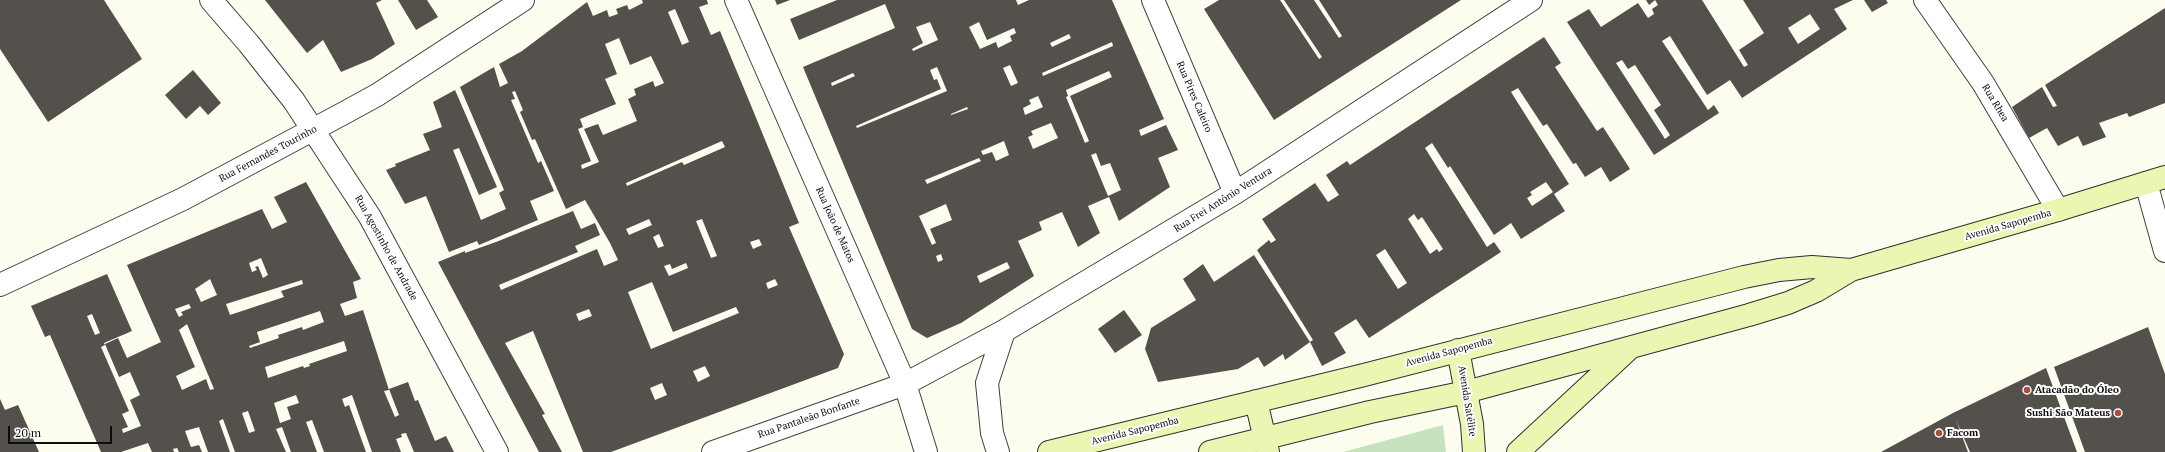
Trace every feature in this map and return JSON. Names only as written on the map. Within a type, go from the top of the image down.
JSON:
[{"type":"main road","name":"Avenida Sapopemba","points":[[1210,452],[1266,445],[1370,412],[1466,392],[1788,303],[1816,291],[1851,270],[2156,180]]},
{"type":"main road","name":"Avenida Sapopemba","points":[[1049,452],[1458,350],[1630,305],[1779,270],[1812,267],[1851,270]]},
{"type":"main road","points":[[1518,452],[1633,346]]},
{"type":"main road","name":"Avenida Satélite","points":[[1458,350],[1472,424],[1474,452]]},
{"type":"main road","points":[[1256,401],[1266,445]]},
{"type":"street","name":"Rua Agostinho de Andrade","points":[[211,0],[254,50],[294,101],[314,129],[370,217],[497,452]]},
{"type":"street","name":"Rua Fernandes Tourinho","points":[[0,285],[183,199],[377,95],[523,0]]},
{"type":"street","name":"Rua João de Matos","points":[[736,0],[905,384],[926,452]]},
{"type":"street","name":"Rua Pires Caleiro","points":[[1153,0],[1235,193]]},
{"type":"street","name":"Rua Frei Antônio Ventura","points":[[905,384],[1004,331],[1235,193],[1531,0]]},
{"type":"street","name":"Rua Rhea","points":[[1925,0],[1983,83],[2058,210]]},
{"type":"street","points":[[2156,180],[2165,251]]},
{"type":"street","points":[[998,452],[992,432],[987,383],[1004,331]]},
{"type":"street","name":"Rua Pantaleão Bonfante","points":[[713,452],[905,384]]},
{"type":"green space","points":[[1443,425],[1446,452],[1343,452]]},
{"type":"building","points":[[0,0],[104,0],[142,59],[48,122],[0,49]]},
{"type":"building","points":[[265,0],[382,0],[376,3],[395,44],[372,59],[341,72],[323,40],[307,53]]},
{"type":"building","points":[[398,0],[427,0],[438,17],[416,30]]},
{"type":"building","points":[[642,0],[707,0],[708,4],[699,7],[711,35],[720,31],[799,223],[789,227],[844,354],[838,368],[611,452],[583,452],[533,331],[505,343],[545,414],[542,415],[562,452],[539,452],[438,262],[465,251],[465,253],[496,242],[573,211],[581,229],[595,223],[600,235],[575,246],[578,252],[499,285],[501,290],[597,249],[604,266],[618,260],[610,243],[585,200],[566,209],[535,139],[532,140],[520,112],[523,110],[515,91],[512,92],[515,99],[511,100],[538,163],[541,161],[554,191],[530,201],[538,220],[479,245],[477,241],[449,252],[426,196],[405,204],[386,170],[396,166],[395,164],[430,150],[423,134],[442,127],[433,102],[455,90],[497,187],[479,195],[459,148],[453,150],[481,220],[506,209],[499,193],[504,190],[460,87],[494,67],[500,87],[508,83],[499,64],[522,51],[587,2],[593,16],[607,10],[609,17],[618,14],[616,9],[627,5],[629,10],[643,3]],"holes":[[[675,9],[689,42],[682,45],[668,12]],[[619,38],[630,65],[651,56],[664,83],[655,87],[653,81],[634,89],[636,95],[628,99],[637,121],[603,135],[598,124],[584,129],[599,162],[582,169],[581,165],[591,161],[578,129],[583,127],[580,119],[616,104],[605,79],[617,74],[605,44]],[[722,141],[725,147],[684,165],[682,162],[627,186],[626,183]],[[649,219],[652,225],[629,235],[626,229]],[[702,219],[717,256],[711,258],[696,221]],[[659,234],[664,246],[658,248],[653,237]],[[759,239],[762,245],[753,249],[750,242]],[[686,263],[688,268],[669,276],[664,266],[670,264],[672,269]],[[775,279],[778,285],[768,289],[766,283]],[[652,282],[673,332],[736,307],[739,313],[651,349],[628,292]],[[589,309],[592,316],[579,321],[576,314]],[[705,366],[710,376],[698,382],[693,371]],[[662,383],[667,395],[655,400],[650,388]]]},
{"type":"building","points":[[775,0],[790,0],[777,5]]},
{"type":"building","points":[[837,0],[1016,0],[1018,5],[1029,0],[1112,0],[1164,119],[1139,130],[1141,136],[1166,125],[1178,150],[1158,158],[1170,187],[1119,221],[1109,197],[1088,206],[1100,233],[1078,247],[1062,212],[1039,222],[1042,230],[1018,241],[1034,276],[961,323],[927,338],[912,329],[803,67],[895,28],[885,4],[799,40],[790,19]],"holes":[[[930,22],[938,40],[913,51],[912,49],[923,43],[916,27]],[[979,22],[987,40],[1014,28],[1016,33],[1010,36],[1012,41],[998,48],[996,42],[980,49],[969,27]],[[1069,34],[1071,38],[1052,47],[1050,43]],[[1112,42],[1113,46],[1043,76],[1042,73]],[[1010,65],[1018,83],[1011,86],[1003,68]],[[937,67],[947,91],[857,128],[856,126],[941,89],[937,79],[934,80],[930,70]],[[1109,71],[1112,77],[1070,96],[1089,141],[1085,143],[1066,97],[1068,96],[1066,90]],[[853,73],[855,76],[832,86],[831,83]],[[1038,96],[1043,107],[1025,115],[1023,108],[1031,104],[1029,100]],[[967,107],[968,109],[951,115]],[[1051,123],[1058,138],[1033,149],[1028,137],[1033,135],[1031,131]],[[1004,141],[1009,155],[996,161],[992,152],[983,155],[981,151]],[[1096,153],[1101,166],[1110,163],[1121,190],[1108,196],[1091,155]],[[979,158],[981,161],[927,184],[925,180]],[[946,204],[952,220],[930,229],[936,243],[932,245],[919,216]],[[941,254],[943,260],[938,262],[936,256]],[[1007,262],[1010,268],[980,283],[977,276]]]},
{"type":"building","points":[[1219,0],[1280,0],[1319,59],[1322,57],[1284,0],[1314,0],[1339,38],[1342,36],[1319,0],[1461,0],[1274,120],[1204,9]]},
{"type":"building","points":[[1646,0],[1655,0],[1649,5]]},
{"type":"building","points":[[1655,0],[1702,0],[1744,67],[1748,65],[1739,50],[1764,33],[1743,0],[1853,0],[1834,9],[1847,29],[1742,98],[1730,80],[1707,95],[1670,36],[1662,41],[1708,110],[1714,105],[1719,113],[1654,155],[1567,22],[1589,9],[1601,27],[1638,3],[1648,18],[1654,14],[1652,9],[1658,5]],"holes":[[[1810,14],[1820,29],[1798,44],[1788,28]],[[1622,60],[1628,69],[1635,65],[1661,105],[1654,110],[1670,135],[1665,139],[1616,63]]]},
{"type":"building","points":[[1864,0],[1886,0],[1888,3],[1872,12]]},
{"type":"building","points":[[2165,8],[2165,103],[2129,117],[2127,113],[2099,123],[2106,137],[2083,146],[2078,136],[2058,146],[2047,128],[2029,138],[2012,107],[2042,87],[2053,107],[2057,106],[2045,85]]},
{"type":"building","points":[[1544,37],[1561,63],[1555,67],[1597,131],[1603,127],[1630,169],[1610,182],[1601,167],[1585,177],[1576,163],[1573,164],[1547,124],[1543,126],[1518,88],[1511,92],[1569,184],[1554,194],[1565,211],[1521,239],[1511,223],[1494,235],[1450,166],[1448,168],[1432,143],[1425,148],[1487,247],[1494,242],[1501,252],[1369,338],[1356,319],[1334,333],[1346,353],[1322,366],[1310,342],[1313,340],[1257,250],[1269,240],[1271,243],[1276,240],[1262,219],[1315,183],[1328,202],[1339,195],[1326,175],[1347,161],[1350,165]],"holes":[[[1546,182],[1553,192],[1532,206],[1527,198],[1532,195],[1530,192]],[[1414,214],[1418,220],[1422,217],[1443,249],[1439,252],[1437,249],[1430,254],[1408,219]],[[1385,249],[1407,283],[1398,289],[1376,255]]]},
{"type":"building","points":[[193,70],[221,103],[208,115],[200,106],[186,119],[165,95]]},
{"type":"building","points":[[306,182],[361,279],[353,282],[357,298],[340,304],[345,316],[363,310],[389,390],[384,391],[395,417],[399,415],[389,389],[408,382],[415,401],[418,400],[435,441],[446,436],[454,452],[414,452],[406,433],[401,434],[402,437],[396,439],[401,452],[372,452],[352,395],[342,399],[345,407],[349,405],[366,452],[324,452],[312,420],[306,422],[317,452],[291,452],[282,427],[276,429],[286,452],[235,452],[223,419],[219,421],[230,452],[208,452],[199,427],[185,431],[191,447],[199,445],[202,452],[179,452],[177,448],[173,449],[174,452],[152,452],[148,443],[121,452],[101,452],[50,335],[45,337],[31,306],[107,274],[132,331],[104,343],[105,345],[101,347],[129,411],[122,414],[128,427],[122,429],[123,433],[141,426],[130,400],[140,395],[130,372],[119,377],[105,344],[118,338],[127,358],[161,342],[127,265],[262,209],[272,229],[287,222],[274,197]],"holes":[[[261,258],[268,275],[263,278],[258,266],[255,267],[257,270],[252,272],[249,263]],[[210,279],[217,295],[201,302],[195,289]],[[302,280],[303,284],[281,291],[284,297],[230,315],[226,304]],[[189,304],[191,308],[181,312],[183,315],[179,317],[175,309]],[[320,311],[324,322],[303,330],[302,327],[278,335],[279,338],[250,348],[249,346],[260,342],[257,332]],[[92,314],[100,333],[95,335],[87,316]],[[187,324],[214,389],[210,390],[206,379],[182,390],[176,376],[195,367],[179,330]],[[344,341],[347,351],[309,364],[310,366],[304,368],[303,366],[268,378],[265,367]],[[296,395],[299,403],[287,407],[291,419],[280,423],[274,403]],[[248,411],[255,431],[249,433],[242,413]]]},
{"type":"building","points":[[1254,255],[1310,342],[1285,360],[1283,354],[1264,367],[1258,357],[1238,369],[1158,382],[1145,349],[1151,328],[1196,300],[1183,279],[1203,264],[1214,282]]},
{"type":"building","points":[[1124,310],[1142,335],[1115,353],[1098,329]]},
{"type":"building","name":"Sushi São Mateus","points":[[2148,327],[2165,374],[2165,452],[2085,452],[2054,367]]},
{"type":"building","name":"Atacadão do Óleo","points":[[2046,368],[2077,452],[1970,452],[1956,420],[1968,452],[1881,452],[1953,413]]},
{"type":"building","points":[[0,399],[5,410],[18,405],[39,452],[0,452]]},
{"type":"place","name":"Atacadão do Óleo","points":[[2027,390]]},
{"type":"place","name":"Sushi São Mateus","points":[[2118,413]]},
{"type":"place","name":"Facom","points":[[1939,433]]}]
